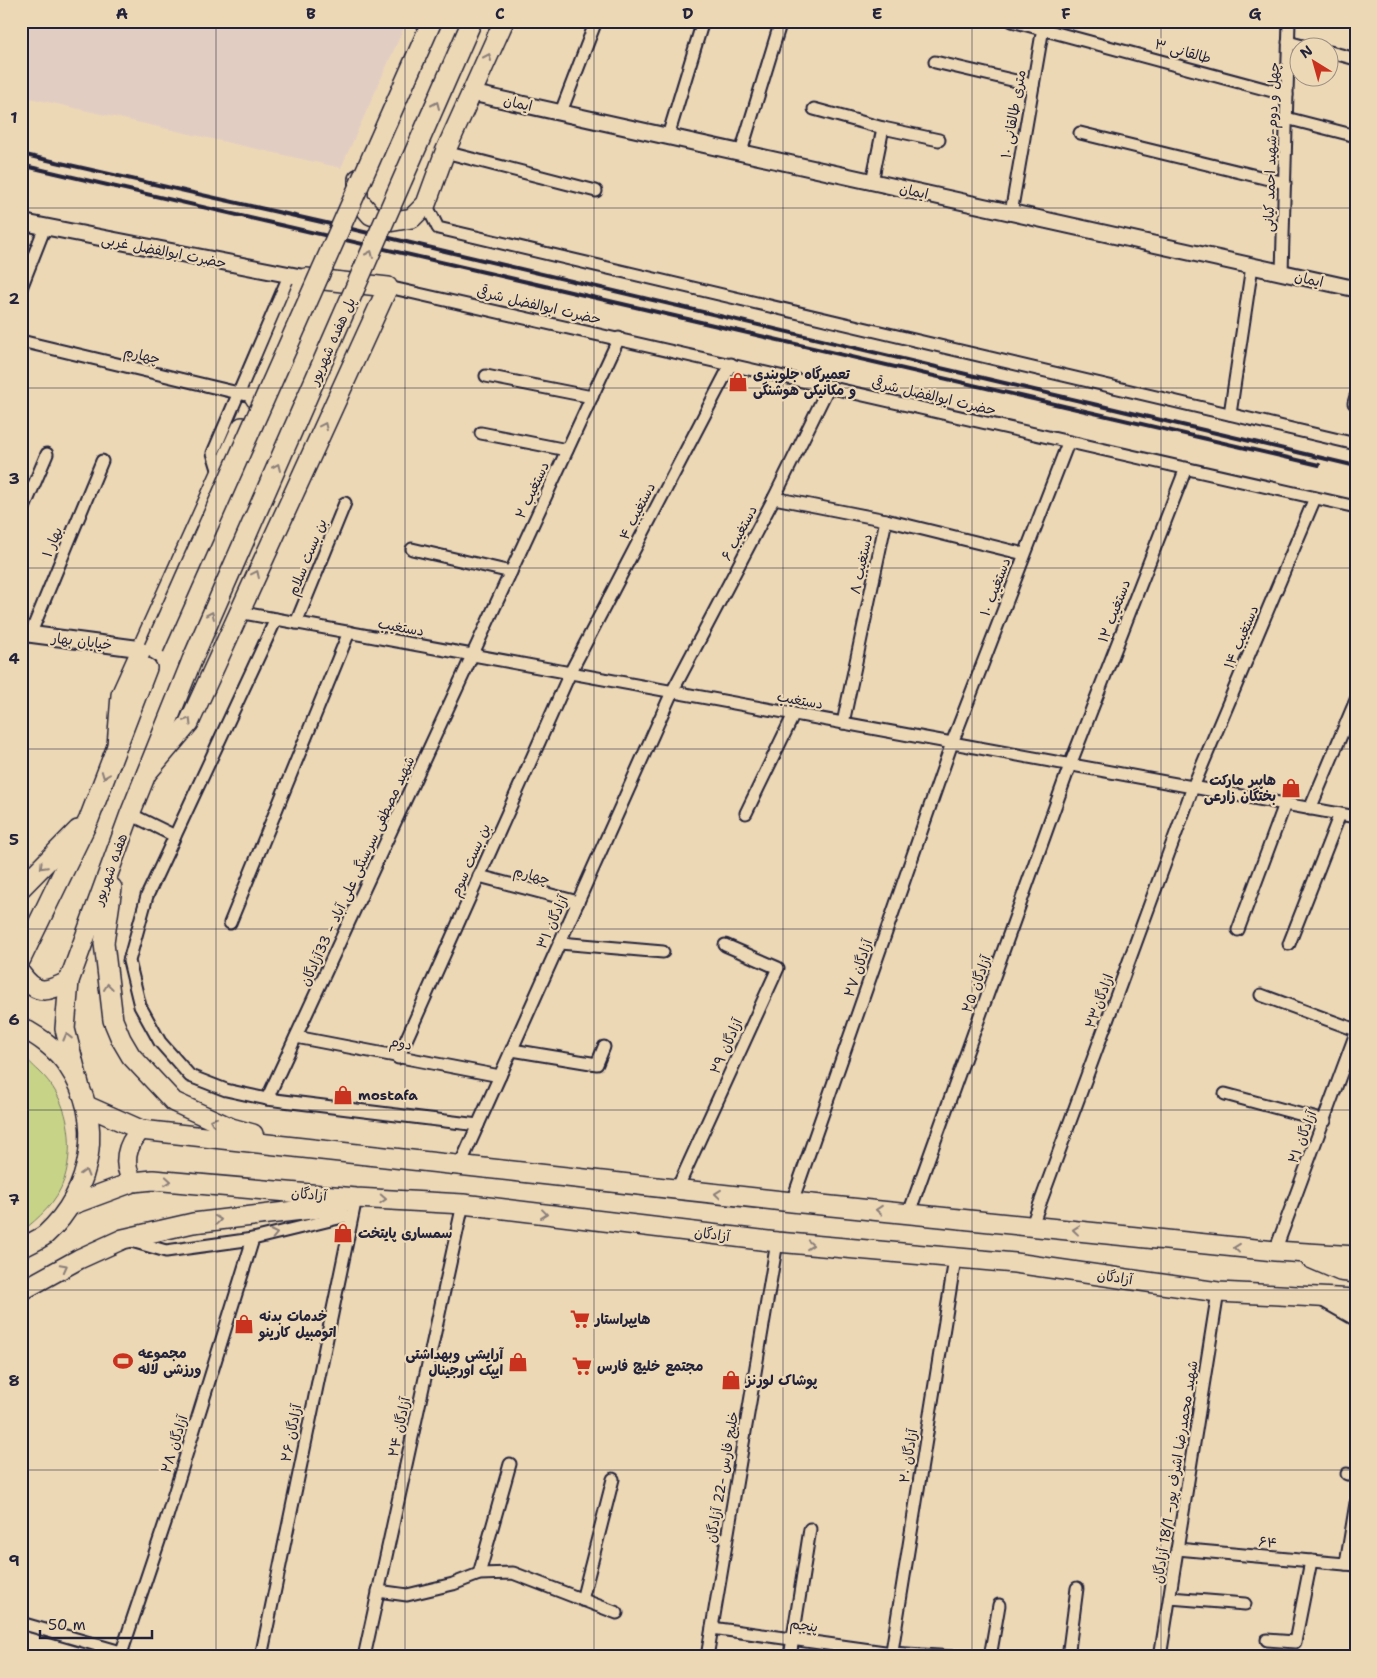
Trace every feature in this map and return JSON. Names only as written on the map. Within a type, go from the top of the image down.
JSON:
[{"type":"main road","points":[[423,21],[362,165],[357,185],[358,200],[370,215],[389,222],[412,218],[426,204],[445,152],[504,21]]},
{"type":"main road","points":[[148,649],[432,21]]},
{"type":"main road","name":"پل هفده شهریور","points":[[192,660],[472,21]]},
{"type":"main road","points":[[21,960],[89,819],[117,746],[148,649],[220,476],[246,395],[298,277],[388,287],[238,612],[189,723],[147,773]]},
{"type":"main road","name":"هفده شهریور","points":[[79,1084],[64,1029],[69,981],[130,814],[192,660]]},
{"type":"main road","points":[[21,888],[89,819]]},
{"type":"main road","points":[[116,854],[105,950],[113,1020],[131,1056],[174,1102],[199,1115],[230,1128],[327,1152]]},
{"type":"main road","points":[[21,974],[27,982],[39,991],[50,991],[69,981]]},
{"type":"main road","points":[[21,1027],[45,1041],[67,1064],[79,1084],[87,1106],[91,1140],[86,1174],[71,1205],[44,1236],[21,1248]]},
{"type":"main road","points":[[87,1106],[141,1130],[327,1152],[1275,1251],[1356,1256]]},
{"type":"main road","points":[[133,1182],[127,1170],[127,1156],[131,1142],[141,1130]]},
{"type":"main road","name":"آزادگان","points":[[71,1205],[133,1182],[152,1180],[353,1206],[463,1204],[777,1242],[1015,1263],[1218,1292],[1356,1299]]},
{"type":"main road","points":[[21,1291],[79,1259],[123,1239],[193,1223],[328,1207],[353,1206]]},
{"type":"main road","points":[[1297,1252],[1340,1271],[1356,1273]]},
{"type":"main road","points":[[1320,1297],[1356,1317]]},
{"type":"street","points":[[561,112],[596,21]]},
{"type":"street","points":[[668,136],[703,21]]},
{"type":"street","points":[[741,152],[781,21]]},
{"type":"street","name":"طالقانی ۳","points":[[1012,21],[1043,25],[1287,95]]},
{"type":"street","name":"چهل و دوم-شهید احمد کیانی","points":[[1282,273],[1289,21]]},
{"type":"street","name":"۱۰ متری طالقانی","points":[[1011,213],[1043,25]]},
{"type":"street","points":[[1340,55],[1356,59]]},
{"type":"street","points":[[935,62],[1033,85]]},
{"type":"street","name":"ایمان","points":[[472,92],[1356,290]]},
{"type":"street","points":[[814,109],[883,128],[939,140]]},
{"type":"street","points":[[1286,118],[1356,136]]},
{"type":"street","points":[[872,182],[883,128]]},
{"type":"street","points":[[1080,133],[1285,183]]},
{"type":"street","points":[[445,152],[596,191]]},
{"type":"street","points":[[426,204],[438,228],[1356,444]]},
{"type":"street","name":"حضرت ابوالفضل غربی","points":[[21,222],[298,277]]},
{"type":"street","points":[[21,288],[45,227]]},
{"type":"street","points":[[1230,414],[1252,266]]},
{"type":"street","name":"حضرت ابوالفضل شرقی","points":[[388,287],[1356,507]]},
{"type":"street","name":"دستغیب ۲","points":[[473,655],[619,338]]},
{"type":"street","name":"چهارم","points":[[21,341],[246,395]]},
{"type":"street","name":"دستغیب ۴","points":[[570,673],[731,364]]},
{"type":"street","points":[[486,376],[592,397]]},
{"type":"street","name":"دستغیب ۶","points":[[672,692],[774,498],[829,386]]},
{"type":"street","points":[[481,433],[567,450]]},
{"type":"street","name":"دستغیب ۱۰","points":[[952,743],[1068,443]]},
{"type":"street","points":[[21,515],[47,454]]},
{"type":"street","name":"بهار ۱","points":[[26,634],[102,461]]},
{"type":"street","name":"دستغیب ۱۲","points":[[1070,765],[1186,468]]},
{"type":"street","points":[[774,498],[886,520]]},
{"type":"street","name":"دستغیب ۱۴","points":[[1193,787],[1316,498]]},
{"type":"street","name":"بن بست سلام","points":[[296,623],[345,504]]},
{"type":"street","name":"دستغیب ۸","points":[[843,723],[886,520],[1024,554]]},
{"type":"street","points":[[412,549],[511,572]]},
{"type":"street","name":"دستغیب","points":[[238,612],[1356,817]]},
{"type":"street","points":[[276,619],[147,896],[129,961],[140,1006],[160,1042],[190,1076],[226,1090],[267,1099],[478,1125]]},
{"type":"street","points":[[230,923],[349,632]]},
{"type":"street","name":"خیابان بهار","points":[[26,634],[148,649]]},
{"type":"street","name":"شهید مصطفی سرسنگی علی آباد - 33آزادگان","points":[[267,1099],[473,655]]},
{"type":"street","name":"بن بست سوم","points":[[398,1058],[570,673]]},
{"type":"street","name":"۳۱ آزادگان","points":[[460,1165],[672,692]]},
{"type":"street","points":[[1310,809],[1356,700]]},
{"type":"street","points":[[746,813],[794,714]]},
{"type":"street","name":"۲۷ آزادگان","points":[[792,1202],[952,743]]},
{"type":"street","name":"۲۵ آزادگان","points":[[909,1213],[1070,765]]},
{"type":"street","name":"۲۳ازادگان","points":[[1032,1225],[1193,787]]},
{"type":"street","points":[[1238,930],[1285,804]]},
{"type":"street","points":[[130,814],[175,836]]},
{"type":"street","points":[[1289,944],[1340,814]]},
{"type":"street","name":"چهارم","points":[[480,876],[578,902]]},
{"type":"street","points":[[560,942],[663,952]]},
{"type":"street","name":"۲۹ آزادگان","points":[[677,1189],[778,968],[725,945]]},
{"type":"street","points":[[1261,995],[1356,1032]]},
{"type":"street","name":"۲۱ آزادگان","points":[[1275,1251],[1325,1121],[1356,1032]]},
{"type":"street","name":"دوم","points":[[296,1037],[500,1076]]},
{"type":"street","points":[[512,1050],[597,1064],[604,1047]]},
{"type":"street","points":[[1226,1094],[1325,1121]]},
{"type":"street","name":"۲۴ آزادگان","points":[[364,1657],[463,1204]]},
{"type":"street","points":[[123,1239],[166,1251],[253,1239],[353,1206]]},
{"type":"street","name":"۲۶ آزادگان","points":[[261,1657],[353,1206]]},
{"type":"street","name":"۲۸ آزادگان","points":[[120,1654],[166,1520],[253,1239]]},
{"type":"street","name":"خلیج فارس -22 آزادگان","points":[[707,1657],[777,1242]]},
{"type":"street","name":"۲۰ آزادگان","points":[[891,1655],[955,1259]]},
{"type":"street","name":"شهید محمدرضا اشرف پور- 18/1 آزادگان","points":[[1160,1657],[1218,1292]]},
{"type":"street","points":[[480,1574],[510,1464]]},
{"type":"street","points":[[582,1600],[613,1479]]},
{"type":"street","points":[[1351,1564],[1356,1503]]},
{"type":"street","points":[[790,1657],[810,1529]]},
{"type":"street","name":"۶۴","points":[[1177,1549],[1351,1564]]},
{"type":"street","points":[[1267,1640],[1295,1642],[1311,1561]]},
{"type":"street","points":[[378,1591],[407,1595],[453,1584],[480,1574],[513,1573],[616,1613]]},
{"type":"street","points":[[1068,1657],[1077,1588]]},
{"type":"street","points":[[1170,1598],[1246,1604]]},
{"type":"street","points":[[990,1657],[999,1605]]},
{"type":"street","points":[[21,1623],[120,1654]]},
{"type":"street","name":"پنجم","points":[[712,1628],[792,1638],[891,1655],[954,1657]]},
{"type":"shaded area","points":[[21,21],[407,21],[341,168],[21,96]]},
{"type":"green space","points":[[21,1056],[39,1071],[57,1094],[67,1121],[69,1151],[68,1166],[57,1195],[41,1215],[21,1232]]},
{"type":"railway","points":[[21,154],[326,223],[1356,466]]},
{"type":"railway","points":[[21,165],[1319,465]]},
{"type":"place","name":"تعمیرگاه جلوبندی و مکانیکی هوشنگی","points":[[738,382]]},
{"type":"place","name":"هاپیر مارکت بختگان زارعی","points":[[1291,788]]},
{"type":"place","name":"mostafa","points":[[343,1095]]},
{"type":"place","name":"سمساری پایتخت","points":[[343,1233]]},
{"type":"place","name":"هایپراستار","points":[[580,1319]]},
{"type":"place","name":"خدمات بدنه اتومبیل کارینو","points":[[244,1324]]},
{"type":"place","name":"مجموعه ورزشی لاله","points":[[123,1361]]},
{"type":"place","name":"آرایشی وبهداشتی ایپک اورجینال","points":[[518,1362]]},
{"type":"place","name":"مجتمع خلیج فارس","points":[[582,1366]]},
{"type":"place","name":"پوشاک لورنز","points":[[731,1380]]}]
